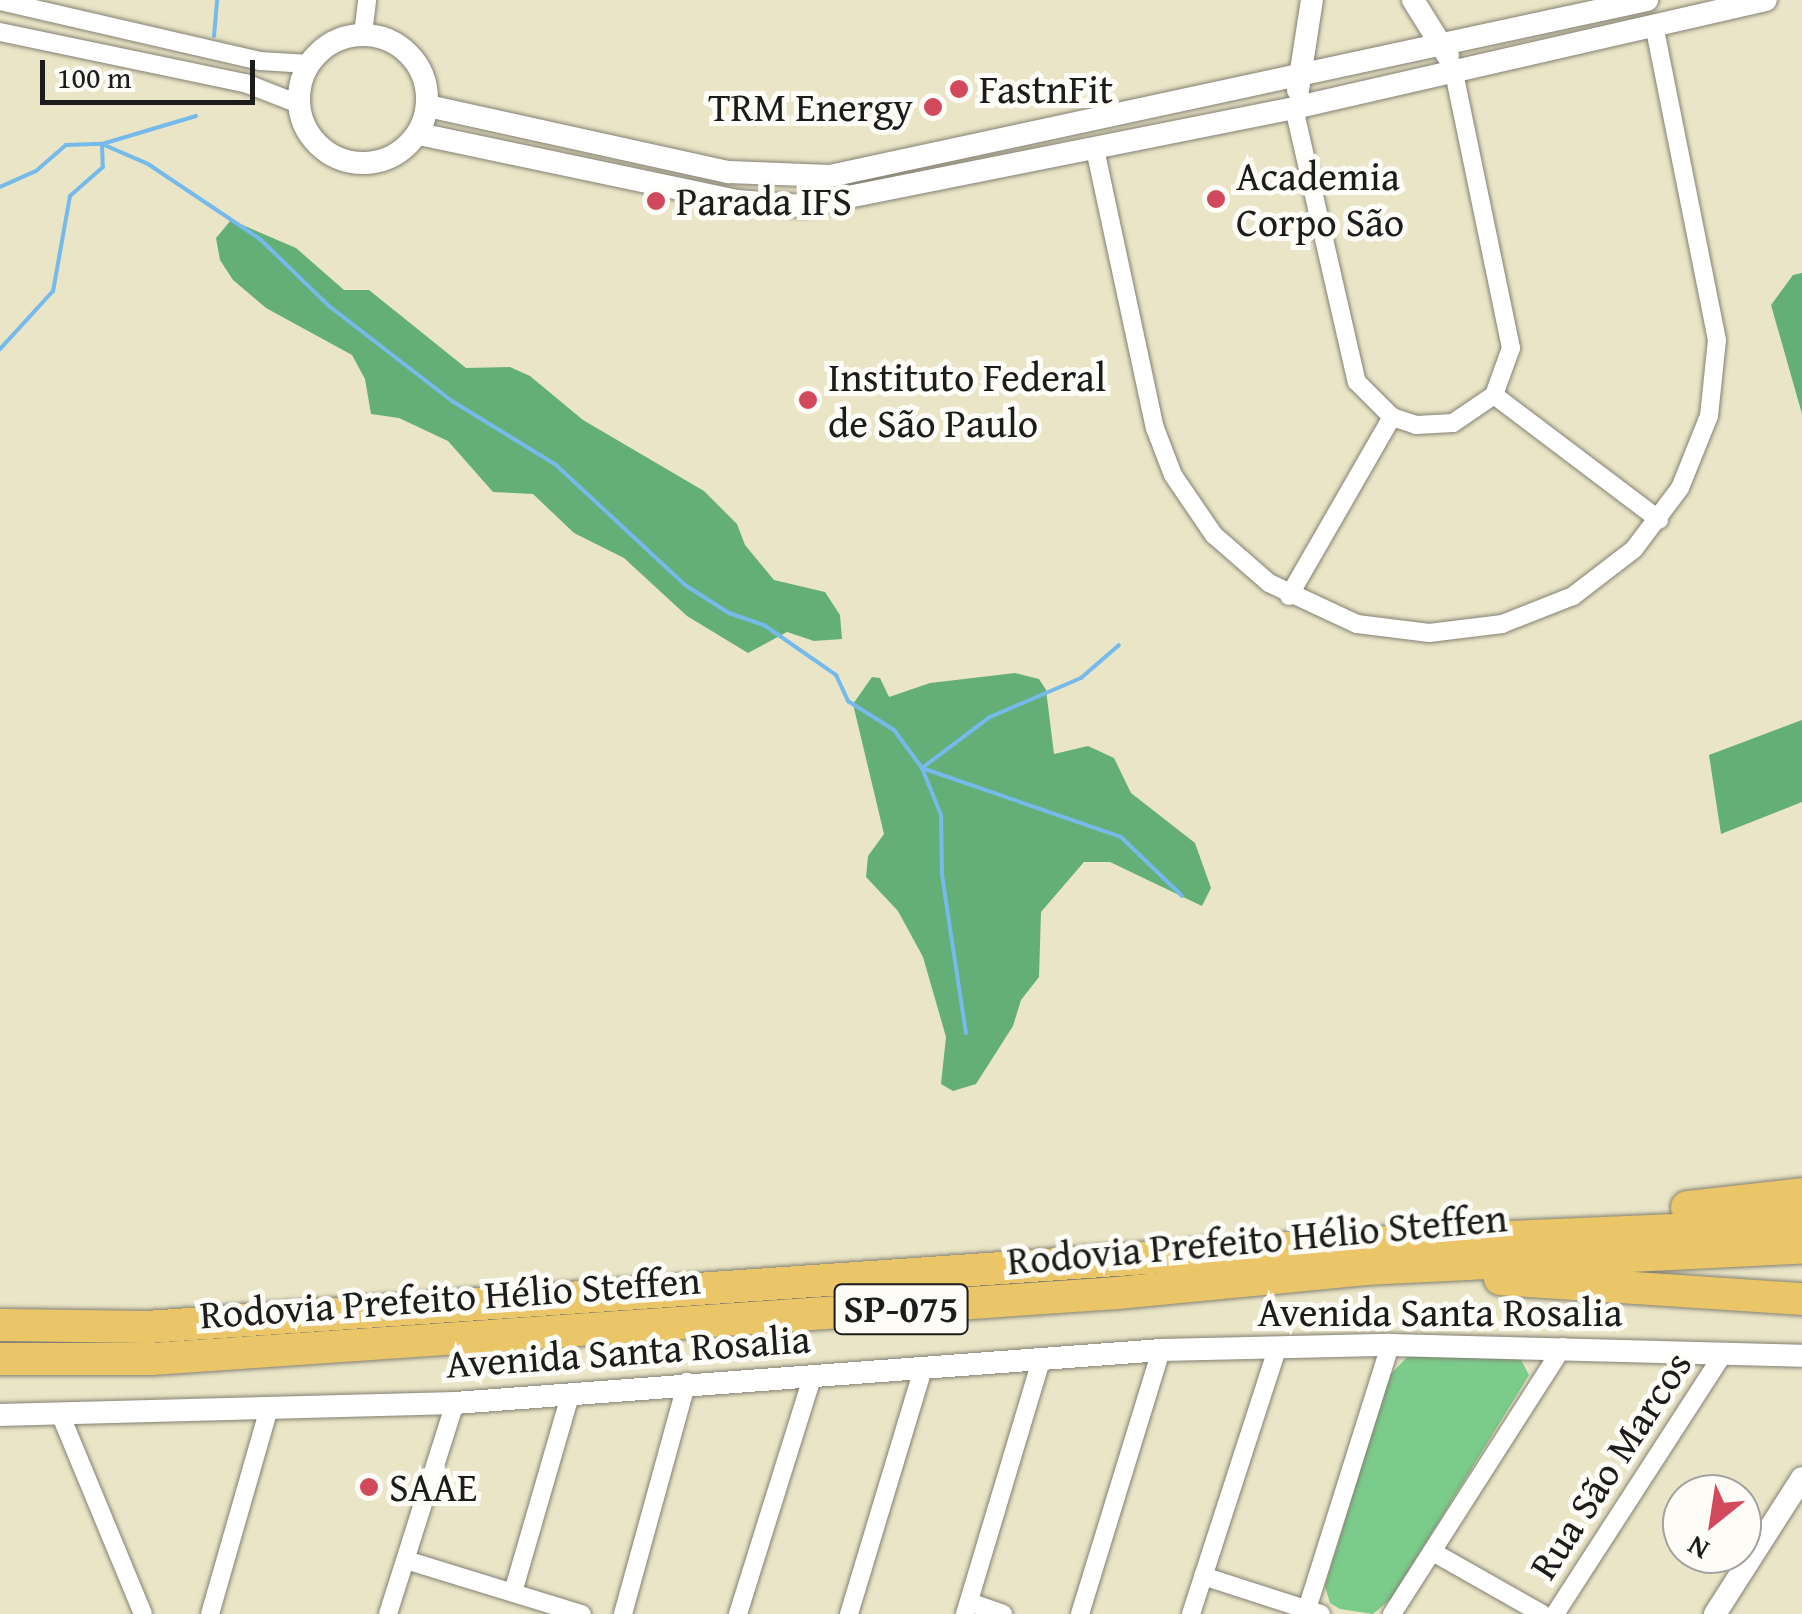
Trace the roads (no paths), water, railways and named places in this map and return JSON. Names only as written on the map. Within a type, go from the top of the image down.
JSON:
[{"type":"highway","points":[[1365,1256],[1522,1220],[1802,1194]]},
{"type":"highway","name":"Rodovia Prefeito Hélio Steffen","points":[[0,1326],[147,1327],[1365,1256],[1802,1225]]},
{"type":"highway","name":"Rodovia Prefeito Hélio Steffen","points":[[0,1359],[152,1359],[834,1314],[1365,1256],[1802,1248]]},
{"type":"highway","points":[[1365,1256],[1802,1299]]},
{"type":"street","points":[[363,34],[367,0]]},
{"type":"street","points":[[1331,0],[1310,7],[1294,108],[1352,370],[1364,393],[1392,417],[1441,426],[1476,412],[1494,394],[1506,372],[1510,335],[1454,73],[1443,44],[1412,0]]},
{"type":"street","points":[[428,106],[729,172],[795,178],[900,164],[1647,0]]},
{"type":"street","points":[[419,134],[774,206],[838,202],[1294,108],[1766,0]]},
{"type":"street","points":[[0,1],[260,61],[309,64]]},
{"type":"street","points":[[1095,150],[1164,453],[1214,535],[1289,596],[1380,629],[1477,630],[1573,596],[1615,566],[1659,520],[1702,441],[1717,340],[1654,26]]},
{"type":"street","points":[[0,32],[246,83],[298,104]]},
{"type":"street","points":[[363,34],[384,38],[411,56],[426,84],[428,106],[419,134],[388,159],[348,162],[314,141],[298,104],[309,64],[323,48],[363,34]]},
{"type":"street","points":[[1494,394],[1659,520]]},
{"type":"street","points":[[1289,596],[1392,417]]},
{"type":"street","points":[[1203,1576],[1314,1612],[1390,1345]]},
{"type":"street","name":"Avenida Santa Rosalia","points":[[0,1415],[268,1412],[455,1403],[687,1382],[1161,1350],[1390,1345],[1802,1356]]},
{"type":"street","points":[[1392,1614],[1562,1347]]},
{"type":"street","points":[[1191,1614],[1277,1348]]},
{"type":"street","points":[[1080,1614],[1161,1350]]},
{"type":"street","name":"Rua São Marcos","points":[[1556,1614],[1722,1354]]},
{"type":"street","points":[[1003,1614],[967,1608],[1041,1360]]},
{"type":"street","points":[[849,1614],[924,1366]]},
{"type":"street","points":[[738,1614],[813,1374]]},
{"type":"street","points":[[623,1614],[687,1382]]},
{"type":"street","points":[[513,1592],[571,1393]]},
{"type":"street","points":[[388,1614],[455,1403]]},
{"type":"street","points":[[210,1614],[268,1412]]},
{"type":"street","points":[[61,1416],[143,1614]]},
{"type":"street","points":[[1715,1614],[1802,1478]]},
{"type":"street","points":[[1434,1552],[1542,1614]]},
{"type":"street","points":[[406,1560],[582,1614]]},
{"type":"waterway","points":[[214,36],[217,0]]},
{"type":"waterway","points":[[196,116],[102,144],[148,164],[260,239],[329,306],[452,401],[555,464],[685,585],[729,613],[764,625],[836,675],[848,701],[894,730],[922,768],[941,815],[942,875],[966,1033]]},
{"type":"waterway","points":[[0,187],[36,171],[66,145],[102,144],[103,167],[70,196],[53,291],[0,349]]},
{"type":"waterway","points":[[922,768],[990,717],[1081,678],[1119,645]]},
{"type":"waterway","points":[[922,768],[1121,837],[1182,896]]},
{"type":"place","name":"FastnFit","points":[[959,89]]},
{"type":"place","name":"TRM Energy","points":[[933,107]]},
{"type":"place","name":"Academia Corpo São","points":[[1216,199]]},
{"type":"place","name":"Parada IFS","points":[[656,201]]},
{"type":"place","name":"Instituto Federal de São Paulo","points":[[808,400]]},
{"type":"place","name":"SAAE","points":[[369,1487]]}]
